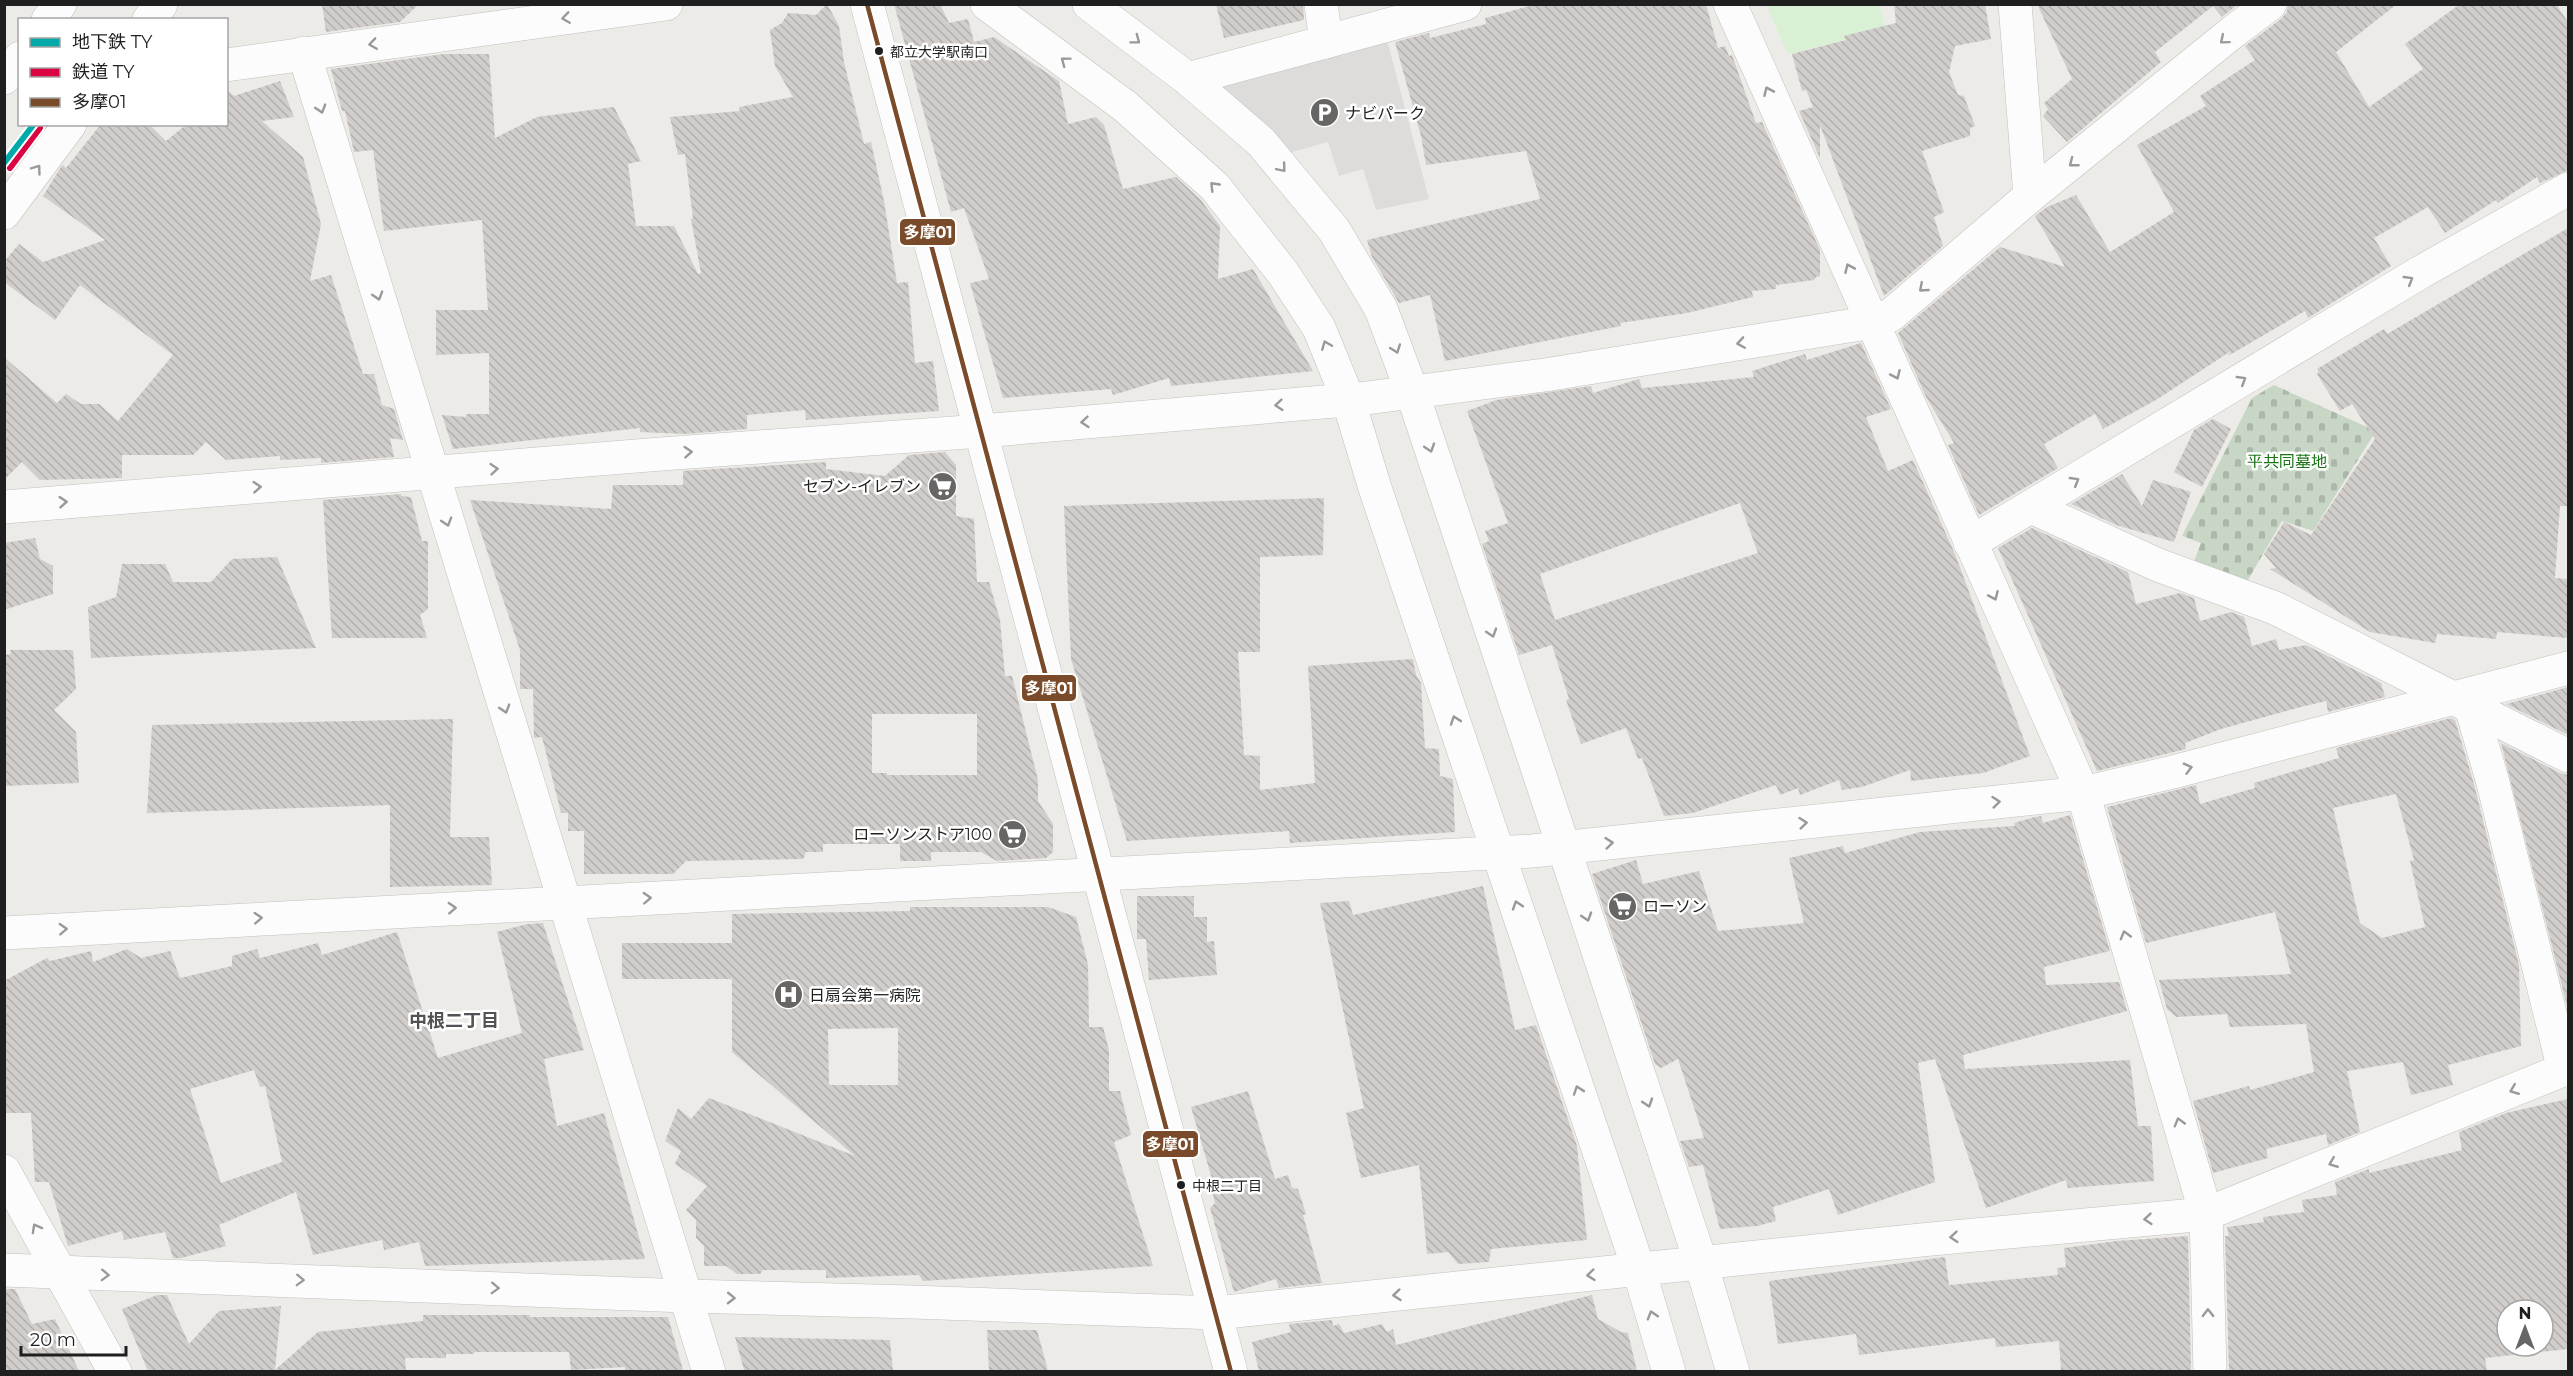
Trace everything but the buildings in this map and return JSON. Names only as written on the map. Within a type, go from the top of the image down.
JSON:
[{"type":"street","points":[[50,18],[60,4]]},
{"type":"street","points":[[150,18],[161,4]]},
{"type":"street","points":[[228,65],[666,4]]},
{"type":"street","points":[[867,4],[1231,1371]]},
{"type":"street","points":[[987,4],[1125,107],[1215,187],[1282,273],[1319,328],[1353,399],[1375,488],[1506,852],[1644,1269],[1669,1371]]},
{"type":"street","points":[[1089,4],[1188,79],[1261,142],[1334,230],[1381,309],[1695,1264],[1734,1371]]},
{"type":"street","points":[[1321,4],[1326,42]]},
{"type":"street","points":[[1188,79],[1465,4]]},
{"type":"street","points":[[1731,4],[2083,792],[2206,1214],[2210,1371]]},
{"type":"street","points":[[2015,4],[2030,196]]},
{"type":"street","points":[[4,507],[661,454],[981,431],[1353,399],[1545,375],[1873,322],[1892,315],[2030,196],[2270,4]]},
{"type":"street","points":[[304,53],[710,1371]]},
{"type":"street","points":[[4,78],[18,60]]},
{"type":"street","points":[[4,213],[69,126]]},
{"type":"street","points":[[1970,543],[2421,272],[2568,189]]},
{"type":"street","points":[[2031,507],[2158,565],[2275,608],[2568,756]]},
{"type":"street","points":[[4,933],[1557,848],[2083,792],[2462,703],[2568,668]]},
{"type":"street","points":[[4,1270],[62,1274],[300,1280],[686,1296],[1216,1313],[2206,1214],[2566,1069],[2492,779],[2462,703]]},
{"type":"street","points":[[4,1172],[115,1371]]},
{"type":"green space","points":[[1766,5],[1879,5],[1886,30],[1788,54]]},
{"type":"green space","name":"平共同墓地","points":[[2274,385],[2376,431],[2313,531],[2282,521],[2245,585],[2193,564],[2201,543],[2182,536],[2252,398]]},
{"type":"shaded area","name":"ナビパーク","points":[[1387,40],[1429,199],[1376,210],[1363,169],[1339,176],[1328,142],[1285,154],[1212,83]]},
{"type":"metro line","name":"TY","points":[[4,163],[32,126]]},
{"type":"rail line","name":"TY","points":[[10,168],[40,128]]},
{"type":"transit line","name":"多摩01","points":[[867,4],[1231,1372]]},
{"type":"place","name":"都立大学駅南口","points":[[879,51]]},
{"type":"place","name":"ナビパーク","points":[[1324,113]]},
{"type":"place","name":"セブン-イレブン","points":[[942,486]]},
{"type":"place","name":"ローソンストア100","points":[[1013,834]]},
{"type":"place","name":"ローソン","points":[[1622,906]]},
{"type":"place","name":"日扇会第一病院","points":[[788,995]]},
{"type":"place","name":"中根二丁目","points":[[1181,1185]]},
{"type":"district","name":"中根二丁目","points":[[454,1021]]}]
